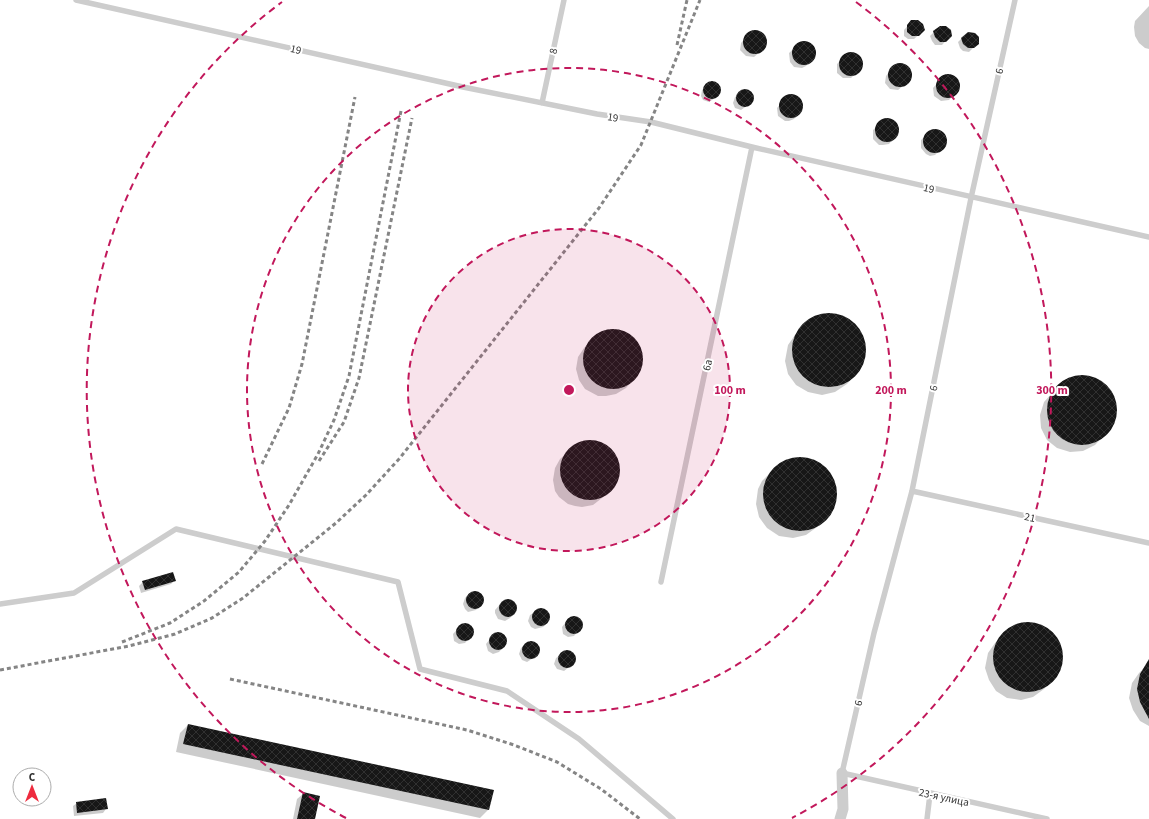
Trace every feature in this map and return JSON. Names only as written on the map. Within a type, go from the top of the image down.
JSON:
[{"type":"street","points":[[840,819],[843,809],[842,773]]},
{"type":"lane","name":"19","points":[[76,0],[463,87],[597,114],[651,122],[752,147],[1149,238]]},
{"type":"lane","name":"8","points":[[542,103],[564,0]]},
{"type":"lane","name":"6","points":[[842,773],[874,633],[912,491],[971,198],[1015,0]]},
{"type":"lane","name":"6a","points":[[661,582],[752,147]]},
{"type":"lane","name":"21","points":[[912,491],[1149,543]]},
{"type":"lane","points":[[0,604],[74,593],[176,528],[398,582],[420,669],[507,691],[579,739],[673,819]]},
{"type":"lane","name":"23-я улица","points":[[842,773],[930,794],[1047,819]]},
{"type":"lane","points":[[927,819],[930,794]]},
{"type":"building","points":[[911,20],[918,20],[923,24],[925,30],[919,36],[912,36],[907,32],[907,25]]},
{"type":"building","points":[[940,26],[946,26],[951,30],[952,36],[946,42],[940,42],[935,37],[933,31]]},
{"type":"building","points":[[755,30],[763,34],[767,42],[763,50],[755,54],[747,50],[743,42],[747,34]]},
{"type":"building","points":[[968,32],[975,33],[979,37],[979,44],[974,48],[968,48],[963,44],[961,38]]},
{"type":"building","points":[[804,41],[812,45],[816,53],[812,61],[804,65],[796,61],[792,53],[796,45]]},
{"type":"building","points":[[851,52],[859,56],[863,64],[859,72],[851,76],[843,72],[839,64],[843,56]]},
{"type":"building","points":[[900,63],[908,67],[912,75],[908,83],[900,87],[892,83],[888,75],[892,67]]},
{"type":"building","points":[[948,74],[956,78],[960,86],[956,94],[948,98],[940,94],[936,86],[940,78]]},
{"type":"building","points":[[712,81],[718,84],[721,90],[718,96],[712,99],[706,96],[703,90],[706,84]]},
{"type":"building","points":[[745,89],[751,92],[754,98],[751,104],[745,107],[739,104],[736,98],[739,92]]},
{"type":"building","points":[[791,94],[799,98],[803,106],[799,114],[791,118],[783,114],[779,106],[783,98]]},
{"type":"building","points":[[887,118],[895,122],[899,130],[895,138],[887,142],[879,138],[875,130],[879,122]]},
{"type":"building","points":[[935,129],[943,133],[947,141],[943,149],[935,153],[927,149],[923,141],[927,133]]},
{"type":"building","points":[[829,313],[843,316],[855,324],[863,336],[866,350],[863,364],[855,376],[843,384],[829,387],[815,384],[803,376],[795,364],[792,350],[795,336],[803,324],[815,316]]},
{"type":"building","points":[[613,329],[629,334],[634,338],[638,343],[643,359],[638,375],[634,380],[629,384],[613,389],[597,384],[592,380],[588,375],[583,359],[588,343],[592,338],[597,334]]},
{"type":"building","points":[[1082,375],[1095,378],[1107,385],[1114,397],[1117,410],[1114,423],[1107,435],[1095,442],[1082,445],[1069,442],[1057,435],[1050,423],[1047,410],[1050,397],[1057,385],[1069,378]]},
{"type":"building","points":[[590,440],[606,445],[611,449],[615,454],[620,470],[615,486],[611,491],[606,495],[590,500],[574,495],[569,491],[565,486],[560,470],[565,454],[569,449],[574,445]]},
{"type":"building","points":[[800,457],[814,460],[826,468],[834,480],[837,494],[834,508],[826,520],[814,528],[800,531],[786,528],[774,520],[766,508],[763,494],[766,480],[774,468],[786,460]]},
{"type":"building","points":[[173,572],[176,581],[145,590],[142,581]]},
{"type":"building","points":[[471,591],[479,591],[484,596],[482,607],[479,609],[471,609],[466,604],[466,596]]},
{"type":"building","points":[[504,599],[512,599],[517,604],[515,615],[512,617],[504,617],[499,612],[499,604]]},
{"type":"building","points":[[537,608],[545,608],[550,613],[548,624],[545,626],[537,626],[532,621],[532,613]]},
{"type":"building","points":[[570,616],[578,616],[583,621],[581,632],[578,634],[570,634],[565,629],[565,621]]},
{"type":"building","points":[[1028,622],[1041,625],[1053,632],[1060,644],[1063,657],[1060,670],[1053,682],[1041,689],[1028,692],[1015,689],[1003,682],[996,670],[993,657],[996,644],[1003,632],[1015,625]]},
{"type":"building","points":[[461,623],[469,623],[474,628],[472,639],[469,641],[461,641],[456,636],[456,628]]},
{"type":"building","points":[[494,632],[502,632],[507,637],[505,648],[502,650],[494,650],[489,645],[489,637]]},
{"type":"building","points":[[527,641],[535,641],[540,646],[538,657],[535,659],[527,659],[522,654],[522,646]]},
{"type":"building","points":[[563,650],[571,650],[576,655],[574,666],[571,668],[563,668],[558,663],[558,655]]},
{"type":"building","points":[[1149,659],[1149,719],[1140,702],[1137,689],[1140,674]]},
{"type":"building","points":[[188,724],[494,790],[489,810],[183,744]]},
{"type":"building","points":[[303,792],[320,796],[315,819],[297,819]]},
{"type":"building","points":[[106,798],[108,809],[77,813],[76,802]]},
{"type":"railway","points":[[677,45],[687,0]]},
{"type":"railway","points":[[0,670],[129,646],[175,634],[212,618],[243,598],[336,523],[366,495],[399,459],[599,208],[641,145],[700,0]]},
{"type":"railway","points":[[262,464],[289,408],[302,364],[355,97]]},
{"type":"railway","points":[[122,642],[170,623],[204,601],[239,572],[265,541],[289,505],[318,454],[334,420],[349,376],[401,111]]},
{"type":"railway","points":[[319,461],[344,422],[359,378],[412,118]]},
{"type":"railway","points":[[230,679],[467,730],[514,745],[557,762],[601,789],[640,819]]}]
